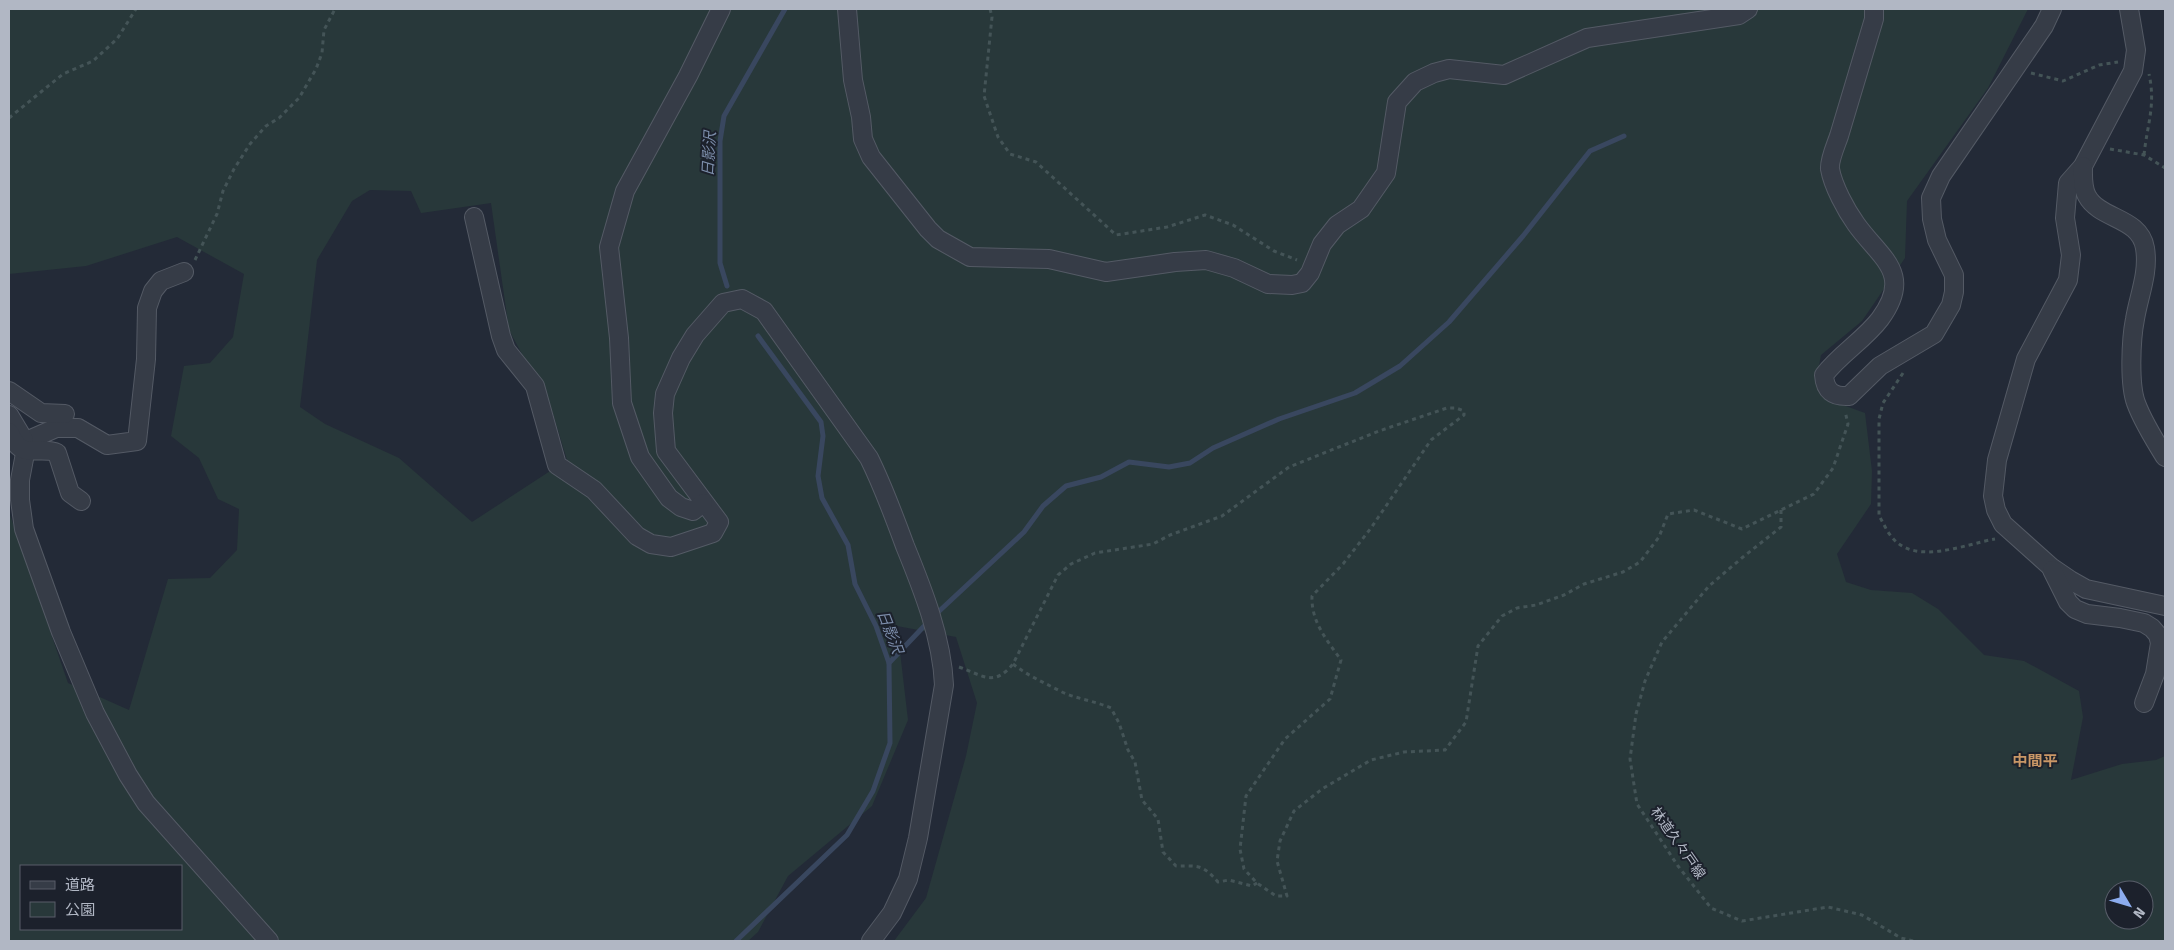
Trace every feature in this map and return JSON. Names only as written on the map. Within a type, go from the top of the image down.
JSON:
[{"type":"street","points":[[703,503],[693,511],[682,507],[669,498],[640,457],[622,403],[619,338],[609,247],[625,191],[688,76],[721,9]]},
{"type":"street","points":[[847,9],[853,80],[861,116],[863,139],[871,157],[938,239],[970,256],[1049,259],[1106,272],[1175,262],[1206,260],[1234,268],[1268,284],[1292,285],[1302,283],[1310,273],[1312,265],[1327,238],[1337,225],[1361,209],[1386,174],[1397,102],[1415,82],[1434,72],[1449,68],[1504,75],[1587,38],[1739,15],[1748,9]]},
{"type":"street","points":[[1874,9],[1874,19],[1830,168],[1842,202],[1856,225],[1889,264],[1894,276],[1894,286],[1892,300],[1881,318],[1871,330],[1834,362],[1824,375],[1825,386],[1831,394],[1841,397],[1849,396],[1880,366],[1934,334],[1951,305],[1954,292],[1954,275],[1937,240],[1932,220],[1931,198],[1941,176],[2044,26],[2052,9]]},
{"type":"street","points":[[2129,9],[2136,60],[2129,81],[2083,166],[2068,183],[2065,218],[2071,255],[2068,280],[2026,359],[1996,460],[1993,496],[1996,510],[2003,524],[2051,567],[2086,589],[2165,606]]},
{"type":"street","points":[[2083,166],[2083,188],[2088,198],[2100,209],[2138,232],[2145,246],[2147,270],[2134,321],[2131,367],[2136,402],[2165,457]]},
{"type":"street","points":[[474,217],[503,343],[506,350],[535,386],[556,465],[594,490],[637,536],[651,544],[671,547],[714,533],[720,522],[703,503],[666,451],[664,413],[665,394],[681,358],[695,335],[723,302],[742,299],[764,311],[869,458],[925,600],[943,660],[944,685],[918,838],[908,878],[892,913],[871,941]]},
{"type":"street","points":[[184,272],[161,281],[153,291],[148,308],[146,359],[137,441],[107,445],[78,428],[56,428],[31,438],[14,477],[20,500],[24,529],[61,632],[95,713],[128,775],[146,803],[269,941]]},
{"type":"street","points":[[9,391],[41,413],[65,414]]},
{"type":"street","points":[[9,415],[26,447]]},
{"type":"street","points":[[9,432],[19,447],[51,450],[57,453],[70,493],[81,501]]},
{"type":"street","points":[[2051,567],[2068,602],[2075,609],[2087,614],[2144,623],[2158,635],[2160,643],[2155,674],[2144,703]]},
{"type":"path","points":[[9,118],[63,74],[93,61],[117,38],[136,9]]},
{"type":"path","points":[[184,272],[193,264],[217,214],[223,191],[250,144],[266,126],[280,118],[299,98],[316,69],[322,53],[324,30],[335,9]]},
{"type":"path","points":[[990,9],[992,17],[984,96],[998,138],[1010,154],[1036,162],[1116,235],[1167,227],[1205,216],[1234,225],[1274,251],[1312,265]]},
{"type":"path","points":[[2017,66],[2033,74],[2063,81],[2099,65],[2136,60],[2145,64],[2150,75],[2153,108],[2148,125],[2144,155]]},
{"type":"path","points":[[2093,145],[2144,155],[2165,168]]},
{"type":"path","points":[[1904,369],[1883,403],[1879,419],[1879,516],[1891,538],[1902,546],[1919,552],[1940,552],[1975,542],[2018,537]]},
{"type":"path","points":[[943,660],[992,679],[1004,676],[1014,664],[1058,575],[1071,564],[1094,553],[1153,544],[1170,535],[1222,516],[1289,467],[1379,431],[1447,408],[1464,411],[1464,415],[1453,425],[1431,440],[1359,542],[1342,564],[1312,596],[1311,608],[1316,624],[1341,660],[1330,699],[1285,739],[1246,796],[1240,849],[1244,869],[1258,883],[1276,896],[1287,896],[1277,861],[1280,841],[1294,811],[1322,789],[1371,760],[1404,752],[1445,750],[1466,722],[1478,646],[1502,616],[1517,608],[1536,605],[1564,595],[1584,584],[1623,572],[1640,562],[1659,537],[1668,514],[1694,510],[1742,529],[1814,494],[1833,468],[1848,424],[1841,397]]},
{"type":"path","name":"林道久々戸線","points":[[1781,510],[1781,528],[1709,586],[1662,642],[1646,681],[1636,714],[1630,759],[1637,804],[1678,866],[1711,908],[1742,921],[1828,907],[1862,915],[1900,938],[1913,941]]},
{"type":"path","points":[[1014,664],[1027,675],[1050,684],[1062,692],[1111,708],[1120,723],[1128,750],[1135,762],[1142,800],[1158,819],[1163,852],[1176,866],[1195,866],[1206,869],[1218,882],[1229,880],[1252,886],[1258,883]]},
{"type":"green space","points":[[9,9],[2028,9],[1988,88],[1907,201],[1905,258],[1862,321],[1821,355],[1816,382],[1832,401],[1865,413],[1872,471],[1871,504],[1837,554],[1846,582],[1871,590],[1912,593],[1938,609],[1984,655],[2024,661],[2079,691],[2083,717],[2071,780],[2122,764],[2156,760],[2165,756],[2165,941],[894,941],[926,898],[966,756],[977,703],[956,637],[897,626],[908,720],[872,806],[788,876],[758,932],[748,941],[9,941],[9,512],[68,683],[129,710],[168,579],[210,578],[237,550],[239,509],[218,499],[199,458],[171,436],[184,366],[210,363],[233,337],[244,274],[177,237],[86,266],[9,274]],"holes":[[[370,190],[411,191],[421,213],[491,203],[509,330],[523,356],[546,391],[567,460],[472,522],[399,458],[325,424],[300,407],[317,260],[352,201]]]},
{"type":"waterway","name":"日影沢","points":[[727,286],[720,263],[720,141],[724,116],[785,9]]},
{"type":"waterway","points":[[935,615],[1024,532],[1043,506],[1066,486],[1101,477],[1129,462],[1169,467],[1190,463],[1213,448],[1279,419],[1355,393],[1400,366],[1449,322],[1523,236],[1590,151],[1624,136]]},
{"type":"waterway","name":"日影沢","points":[[736,941],[847,835],[873,791],[890,743],[889,663],[876,626],[855,584],[848,545],[822,498],[818,476],[823,436],[821,422],[758,336]]},
{"type":"waterway","points":[[889,663],[929,621]]},
{"type":"district","name":"中間平","points":[[2035,761]]}]
